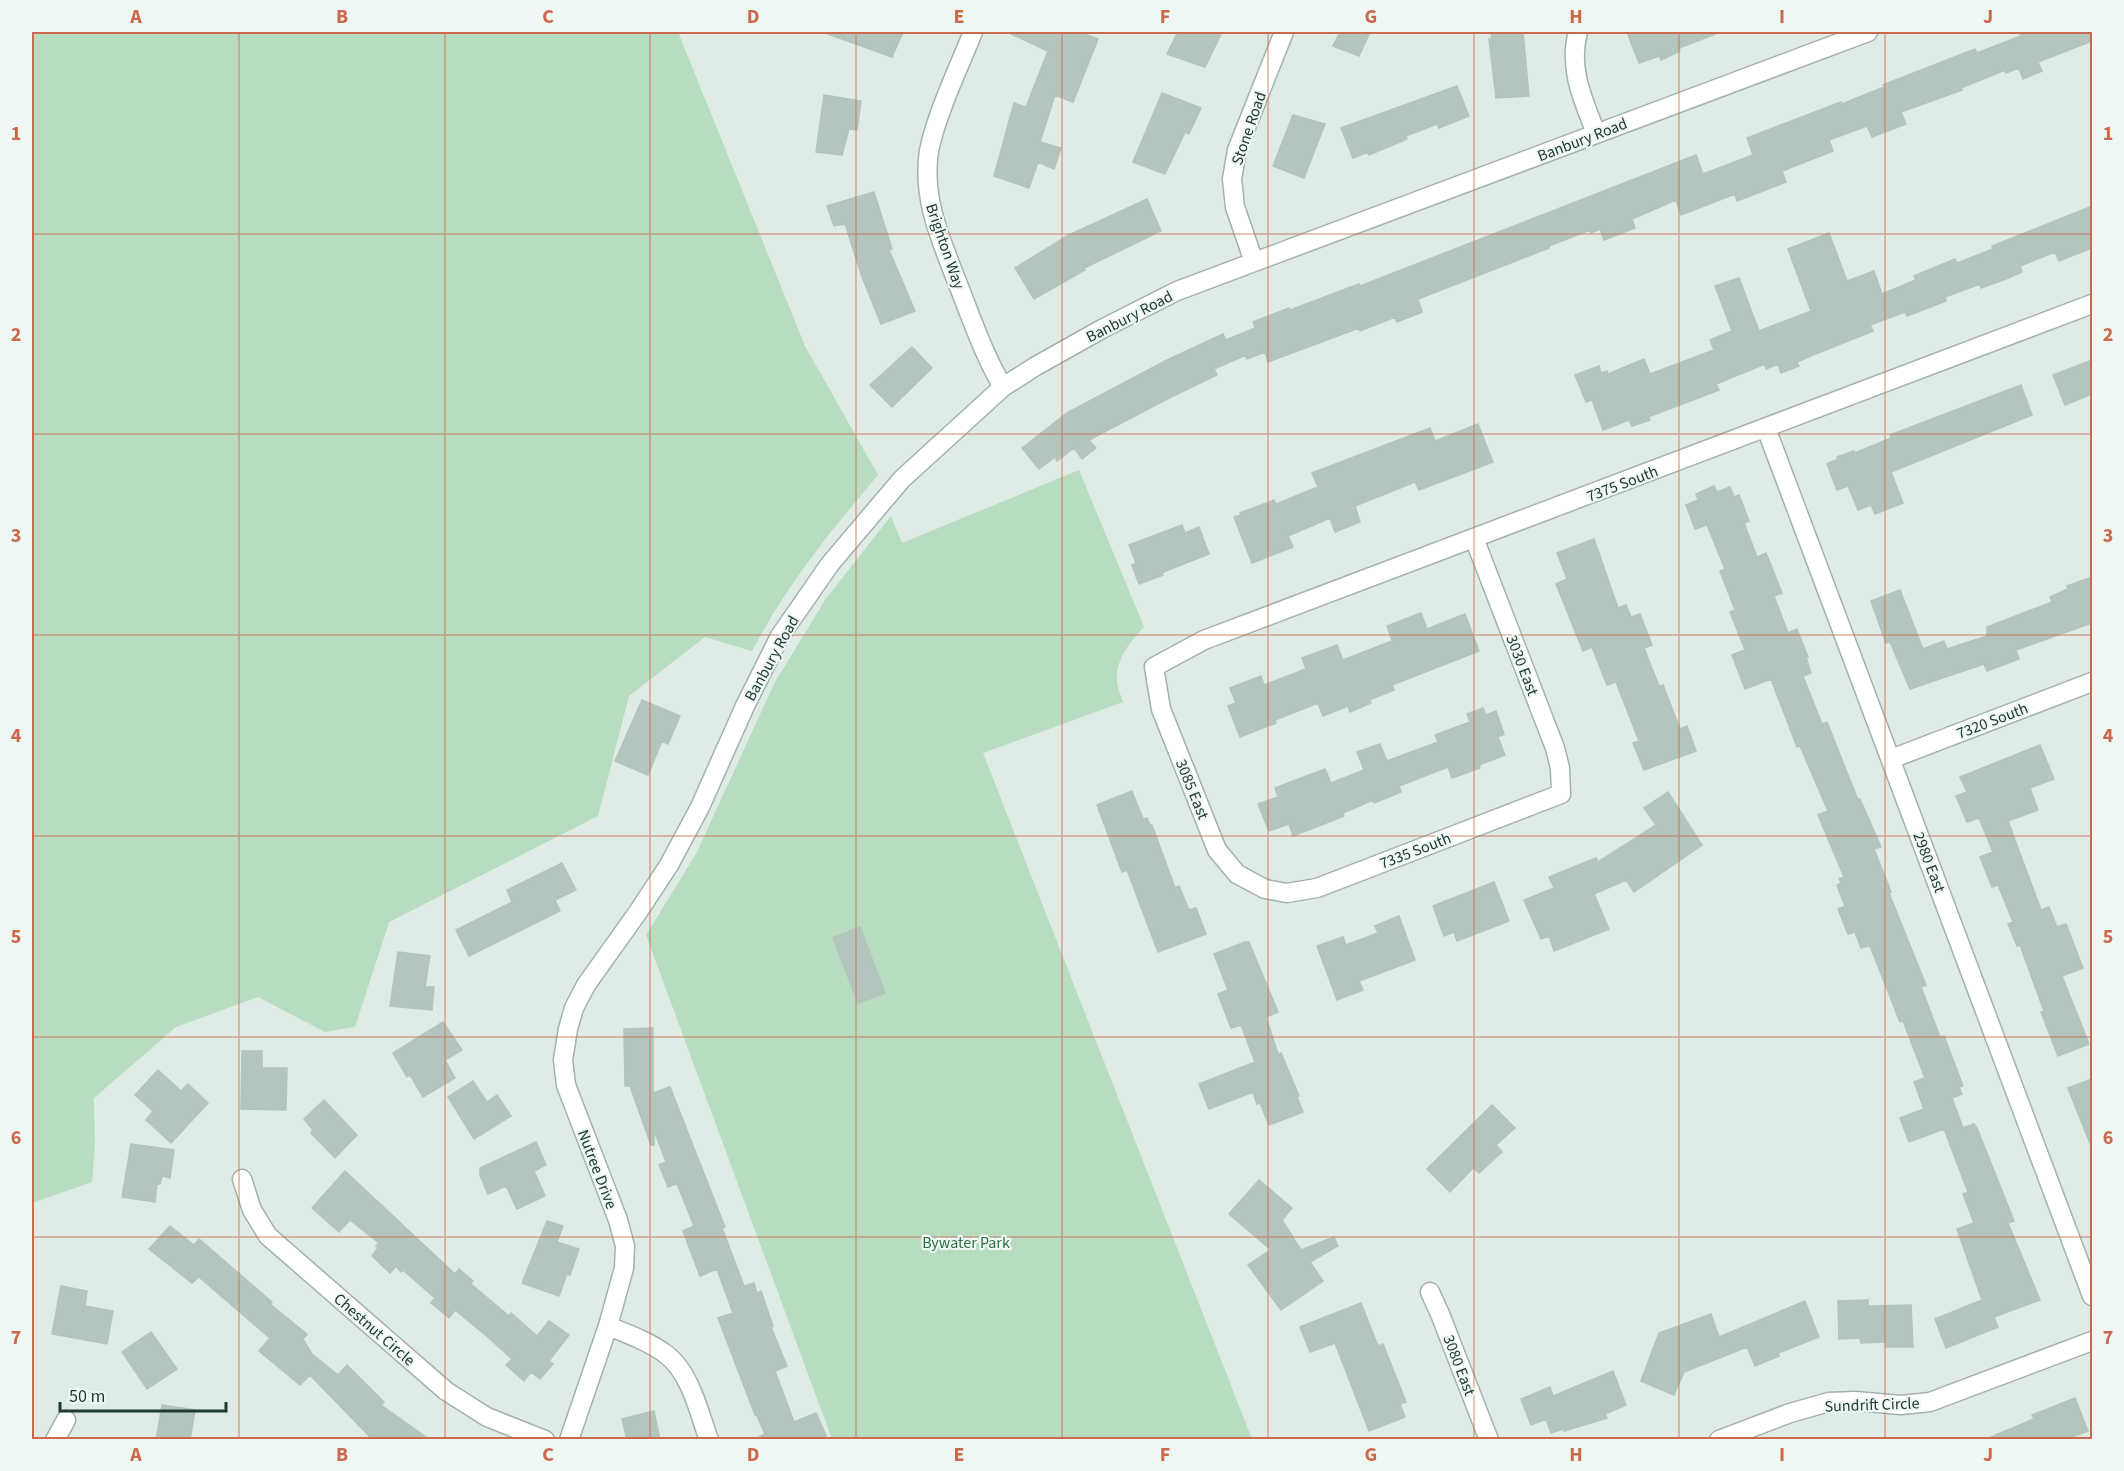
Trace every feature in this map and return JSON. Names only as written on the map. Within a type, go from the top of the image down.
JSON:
[{"type":"street","name":"Brighton Way","points":[[973,32],[937,125],[929,151],[927,178],[930,204],[937,229],[988,362],[1003,387]]},
{"type":"street","name":"Stone Road","points":[[1254,262],[1235,207],[1232,179],[1237,150],[1284,32]]},
{"type":"street","points":[[1578,32],[1574,63],[1577,84],[1596,134]]},
{"type":"street","name":"Banbury Road","points":[[639,912],[669,865],[700,807],[745,705],[780,636],[830,564],[902,479],[1003,387],[1111,324],[1177,291],[1868,32]]},
{"type":"street","name":"7375 South","points":[[1154,667],[1204,640],[2092,304]]},
{"type":"street","name":"2980 East","points":[[1766,428],[2092,1296]]},
{"type":"street","name":"3030 East","points":[[1474,538],[1556,748],[1560,768],[1561,794]]},
{"type":"street","name":"3085 East","points":[[1154,667],[1161,709],[1217,850],[1237,874],[1265,889]]},
{"type":"street","name":"7320 South","points":[[1891,759],[2092,682]]},
{"type":"street","name":"7335 South","points":[[1265,889],[1287,893],[1317,888],[1561,794]]},
{"type":"street","name":"Nutree Drive","points":[[568,1440],[608,1326],[624,1268],[625,1246],[618,1220],[566,1086],[563,1060],[574,1008],[639,912]]},
{"type":"street","name":"Chestnut Circle","points":[[242,1179],[252,1210],[268,1236],[446,1391],[486,1417],[545,1440]]},
{"type":"street","name":"3080 East","points":[[1430,1292],[1489,1440]]},
{"type":"street","points":[[608,1326],[651,1345],[669,1356],[680,1369],[687,1383],[709,1440]]},
{"type":"street","name":"Sundrift Circle","points":[[1719,1440],[1790,1413],[1828,1402],[1855,1401],[1901,1405],[1930,1402],[2092,1341]]},
{"type":"street","points":[[55,1440],[66,1420]]},
{"type":"green space","points":[[32,32],[678,32],[805,346],[878,475],[794,581],[752,651],[705,637],[629,696],[598,816],[389,922],[355,1027],[325,1032],[258,997],[176,1027],[94,1098],[95,1146],[92,1182],[32,1203]]},
{"type":"green space","name":"Bywater Park","points":[[1079,470],[1144,627],[1128,646],[1118,667],[1117,683],[1123,702],[983,753],[1252,1439],[832,1439],[646,935],[696,854],[774,684],[825,600],[891,516],[902,543]]},
{"type":"building","points":[[829,32],[903,32],[892,57],[828,34]]},
{"type":"building","points":[[1007,32],[1078,32],[1098,39],[1073,102],[1055,95],[1040,142],[1061,148],[1054,169],[1038,162],[1029,188],[994,176],[1014,103],[1026,107],[1048,51]]},
{"type":"building","points":[[1178,32],[1222,32],[1205,67],[1167,54]]},
{"type":"building","points":[[1340,32],[1370,32],[1359,56],[1333,46]]},
{"type":"building","points":[[1491,32],[1523,32],[1529,96],[1496,98],[1489,39],[1492,39]]},
{"type":"building","points":[[1627,32],[1718,33],[1679,48],[1680,51],[1661,60],[1659,56],[1639,63]]},
{"type":"building","points":[[2019,32],[2092,32],[2092,41],[2038,62],[2042,71],[2023,79],[2019,68],[2006,73],[2005,70],[1961,88],[1962,90],[1901,112],[1906,124],[1872,137],[1867,126],[1829,140],[1833,151],[1782,171],[1786,182],[1737,201],[1735,194],[1681,215],[1676,200],[1632,219],[1635,228],[1604,240],[1600,229],[1591,233],[1590,230],[1418,299],[1422,312],[1397,322],[1395,317],[1360,331],[1359,328],[1268,362],[1265,352],[1247,359],[1246,355],[1214,369],[1217,375],[1089,440],[1096,448],[1082,459],[1074,448],[1057,461],[1055,457],[1039,469],[1022,448],[1067,413],[1167,360],[1223,334],[1226,340],[1255,328],[1253,322],[1359,284],[1360,286],[1696,155],[1703,174],[1753,155],[1747,138],[1841,102],[1842,104],[1884,87],[1883,85],[1975,49],[1977,53],[2021,36]]},
{"type":"building","points":[[1457,86],[1469,116],[1439,128],[1437,124],[1406,136],[1407,139],[1369,155],[1368,152],[1353,158],[1341,128]]},
{"type":"building","points":[[1162,93],[1201,108],[1189,134],[1185,132],[1165,174],[1133,162]]},
{"type":"building","points":[[824,95],[861,101],[857,130],[849,129],[842,155],[816,152]]},
{"type":"building","points":[[1293,115],[1325,124],[1304,178],[1273,166]]},
{"type":"building","points":[[874,192],[892,249],[889,250],[915,311],[881,324],[862,277],[845,224],[834,226],[827,206]]},
{"type":"building","points":[[1147,199],[1161,231],[1084,268],[1085,270],[1034,299],[1015,268],[1067,236]]},
{"type":"building","points":[[2092,206],[2092,248],[2059,261],[2055,252],[2020,266],[2022,272],[2006,279],[1981,288],[1980,284],[1945,297],[1946,301],[1907,316],[1905,312],[1870,325],[1873,331],[1797,362],[1799,366],[1781,373],[1778,364],[1766,369],[1765,364],[1716,384],[1719,390],[1648,417],[1650,420],[1632,426],[1629,420],[1603,430],[1592,400],[1586,402],[1575,375],[1599,366],[1601,373],[1607,371],[1608,374],[1644,359],[1650,374],[1714,350],[1710,340],[1732,331],[1715,286],[1739,278],[1759,331],[1811,311],[1788,249],[1829,233],[1847,281],[1874,271],[1882,294],[1916,280],[1914,276],[1955,259],[1957,263],[1993,249],[1992,246]]},
{"type":"building","points":[[912,347],[932,368],[892,407],[870,385]]},
{"type":"building","points":[[2092,360],[2092,394],[2065,405],[2053,375]]},
{"type":"building","points":[[2021,385],[2032,415],[1891,472],[1903,503],[1875,514],[1871,505],[1858,510],[1848,486],[1837,490],[1827,464],[1838,459],[1837,457],[1854,451],[1855,453],[1891,438],[1890,435]]},
{"type":"building","points":[[1478,424],[1493,462],[1419,490],[1415,482],[1355,506],[1360,522],[1335,532],[1330,518],[1288,536],[1293,547],[1252,563],[1234,517],[1241,515],[1240,513],[1274,500],[1276,504],[1318,487],[1312,473],[1430,428],[1435,441]]},
{"type":"building","points":[[1714,486],[1717,492],[1730,487],[1734,497],[1739,495],[1749,521],[1744,523],[1757,557],[1766,553],[1782,593],[1774,596],[1788,633],[1797,629],[1808,657],[1806,657],[1811,673],[1803,676],[1822,724],[1827,722],[1858,800],[1860,799],[1881,847],[1874,849],[1926,985],[1921,987],[1940,1037],[1944,1036],[1963,1086],[1959,1087],[1962,1094],[1952,1098],[1963,1128],[1974,1124],[1977,1128],[2014,1221],[2008,1223],[2040,1300],[1994,1317],[1998,1327],[1946,1348],[1935,1319],[1982,1300],[1957,1229],[1974,1223],[1963,1194],[1968,1192],[1944,1129],[1909,1142],[1900,1118],[1924,1109],[1914,1082],[1925,1078],[1870,946],[1861,948],[1855,932],[1848,934],[1838,909],[1845,906],[1837,885],[1841,883],[1839,879],[1844,877],[1818,815],[1828,811],[1800,746],[1797,747],[1771,679],[1745,689],[1732,655],[1745,650],[1730,612],[1735,610],[1720,571],[1725,569],[1707,525],[1695,529],[1686,505],[1698,500],[1696,494]]},
{"type":"building","points":[[1182,525],[1185,533],[1199,527],[1209,554],[1139,584],[1132,565],[1136,563],[1129,545]]},
{"type":"building","points":[[1594,539],[1618,608],[1626,605],[1631,617],[1640,614],[1652,645],[1644,648],[1659,686],[1663,685],[1680,729],[1687,726],[1696,751],[1644,770],[1633,743],[1639,741],[1616,682],[1607,685],[1592,647],[1583,651],[1556,584],[1567,579],[1557,553]]},
{"type":"building","points":[[2092,577],[2092,623],[2016,650],[2019,659],[1987,671],[1984,664],[1910,689],[1890,642],[1886,643],[1871,601],[1900,590],[1923,649],[1944,641],[1947,649],[1987,636],[1987,627],[2052,602],[2050,597],[2068,589],[2067,586]]},
{"type":"building","points":[[1421,613],[1427,629],[1465,614],[1479,651],[1392,685],[1394,690],[1369,700],[1371,703],[1350,712],[1348,706],[1323,716],[1318,703],[1240,737],[1228,706],[1236,703],[1230,688],[1261,676],[1264,685],[1306,669],[1302,658],[1337,645],[1343,660],[1392,641],[1387,626]]},
{"type":"building","points":[[642,700],[680,716],[668,744],[662,741],[648,775],[615,761]]},
{"type":"building","points":[[1483,708],[1486,715],[1496,711],[1504,734],[1498,737],[1505,755],[1479,765],[1480,768],[1452,778],[1448,767],[1399,786],[1401,792],[1374,803],[1373,800],[1343,813],[1344,816],[1293,836],[1289,824],[1269,831],[1258,804],[1278,797],[1275,788],[1325,769],[1331,783],[1364,770],[1357,752],[1380,744],[1387,761],[1438,742],[1435,735],[1470,722],[1467,714]]},
{"type":"building","points":[[2040,745],[2054,779],[2030,788],[2038,810],[2008,821],[2041,910],[2049,907],[2057,927],[2066,924],[2083,968],[2062,976],[2089,1044],[2058,1056],[2041,1012],[2044,1011],[2020,945],[2017,946],[2008,924],[2013,922],[1998,885],[1992,887],[1980,857],[1993,852],[1979,818],[1967,822],[1956,796],[1967,792],[1960,777]]},
{"type":"building","points":[[1132,791],[1143,819],[1147,818],[1152,825],[1175,888],[1179,886],[1189,910],[1196,908],[1206,934],[1158,952],[1127,870],[1122,872],[1097,805]]},
{"type":"building","points":[[1668,792],[1702,845],[1634,892],[1626,880],[1594,894],[1609,929],[1554,951],[1549,936],[1541,939],[1524,900],[1554,888],[1549,877],[1596,858],[1598,862],[1656,825],[1644,808]]},
{"type":"building","points":[[562,863],[576,890],[555,900],[560,911],[469,956],[456,930],[512,902],[507,890]]},
{"type":"building","points":[[1494,882],[1509,921],[1457,941],[1454,932],[1444,936],[1433,906]]},
{"type":"building","points":[[1399,916],[1415,960],[1359,981],[1363,990],[1337,1000],[1317,946],[1343,937],[1346,945],[1378,933],[1375,926]]},
{"type":"building","points":[[860,927],[885,993],[858,1003],[833,938]]},
{"type":"building","points":[[1249,942],[1278,1012],[1266,1017],[1278,1054],[1281,1053],[1299,1096],[1297,1097],[1303,1112],[1269,1125],[1253,1092],[1209,1109],[1199,1084],[1255,1062],[1241,1025],[1231,1028],[1218,994],[1228,990],[1214,954]]},
{"type":"building","points":[[398,952],[430,956],[425,987],[434,987],[432,1010],[390,1006]]},
{"type":"building","points":[[443,1022],[462,1050],[445,1060],[455,1078],[423,1097],[410,1075],[407,1077],[393,1053]]},
{"type":"building","points":[[653,1028],[653,1093],[670,1087],[725,1227],[722,1228],[744,1286],[754,1283],[757,1293],[761,1291],[773,1326],[771,1327],[787,1366],[775,1371],[794,1422],[816,1413],[828,1440],[753,1440],[765,1434],[755,1415],[718,1318],[733,1313],[717,1269],[700,1276],[683,1231],[694,1226],[678,1186],[675,1184],[668,1187],[659,1165],[666,1162],[654,1130],[654,1145],[651,1145],[630,1086],[625,1086],[624,1029]]},
{"type":"building","points":[[242,1051],[262,1051],[262,1068],[287,1068],[286,1110],[241,1109]]},
{"type":"building","points":[[158,1070],[181,1091],[188,1084],[208,1103],[171,1143],[146,1120],[153,1111],[135,1095]]},
{"type":"building","points":[[2092,1079],[2092,1146],[2091,1146],[2068,1088]]},
{"type":"building","points":[[473,1081],[487,1102],[497,1095],[511,1116],[474,1139],[448,1097]]},
{"type":"building","points":[[324,1100],[357,1135],[335,1158],[311,1133],[313,1130],[304,1119]]},
{"type":"building","points":[[1492,1105],[1515,1128],[1496,1145],[1502,1152],[1479,1173],[1473,1168],[1450,1192],[1427,1169]]},
{"type":"building","points":[[536,1142],[546,1165],[534,1171],[545,1196],[517,1209],[506,1186],[488,1194],[480,1175],[480,1168]]},
{"type":"building","points":[[131,1144],[174,1150],[170,1178],[162,1176],[160,1184],[157,1184],[155,1202],[122,1197]]},
{"type":"building","points":[[345,1171],[455,1274],[459,1269],[473,1281],[471,1284],[509,1316],[511,1313],[537,1336],[549,1321],[569,1335],[549,1361],[553,1364],[540,1379],[531,1372],[524,1381],[506,1365],[512,1359],[455,1310],[449,1318],[431,1303],[435,1298],[403,1270],[401,1272],[396,1266],[390,1273],[372,1256],[379,1243],[350,1220],[339,1232],[312,1208]]},
{"type":"building","points":[[1259,1180],[1292,1208],[1282,1220],[1301,1250],[1334,1237],[1338,1246],[1310,1262],[1323,1281],[1281,1310],[1248,1265],[1271,1250],[1229,1214]]},
{"type":"building","points":[[547,1221],[563,1226],[557,1242],[579,1249],[570,1275],[567,1274],[559,1296],[522,1283]]},
{"type":"building","points":[[170,1226],[194,1245],[199,1239],[272,1302],[270,1304],[307,1334],[303,1339],[312,1354],[338,1375],[347,1365],[384,1402],[381,1405],[430,1440],[373,1440],[310,1375],[300,1385],[259,1351],[270,1338],[199,1277],[192,1283],[149,1249]]},
{"type":"building","points":[[61,1286],[87,1291],[85,1306],[113,1311],[107,1344],[52,1334]]},
{"type":"building","points":[[1868,1300],[1868,1306],[1911,1305],[1913,1347],[1886,1347],[1886,1342],[1861,1343],[1860,1338],[1839,1339],[1838,1301]]},
{"type":"building","points":[[1805,1301],[1819,1337],[1778,1353],[1779,1356],[1755,1366],[1747,1347],[1684,1372],[1674,1395],[1641,1381],[1659,1333],[1711,1314],[1719,1337]]},
{"type":"building","points":[[1361,1303],[1378,1346],[1383,1344],[1406,1402],[1400,1404],[1405,1417],[1369,1431],[1335,1343],[1310,1352],[1300,1327]]},
{"type":"building","points":[[151,1332],[177,1369],[147,1389],[122,1352]]},
{"type":"building","points":[[1613,1371],[1626,1405],[1605,1414],[1607,1418],[1551,1433],[1546,1419],[1531,1425],[1521,1399],[1550,1387],[1553,1396]]},
{"type":"building","points":[[2075,1398],[2088,1431],[2064,1440],[1984,1440],[2034,1419],[2032,1415]]},
{"type":"building","points":[[162,1405],[195,1410],[190,1440],[156,1440]]},
{"type":"building","points":[[654,1411],[660,1440],[627,1440],[622,1419]]}]
